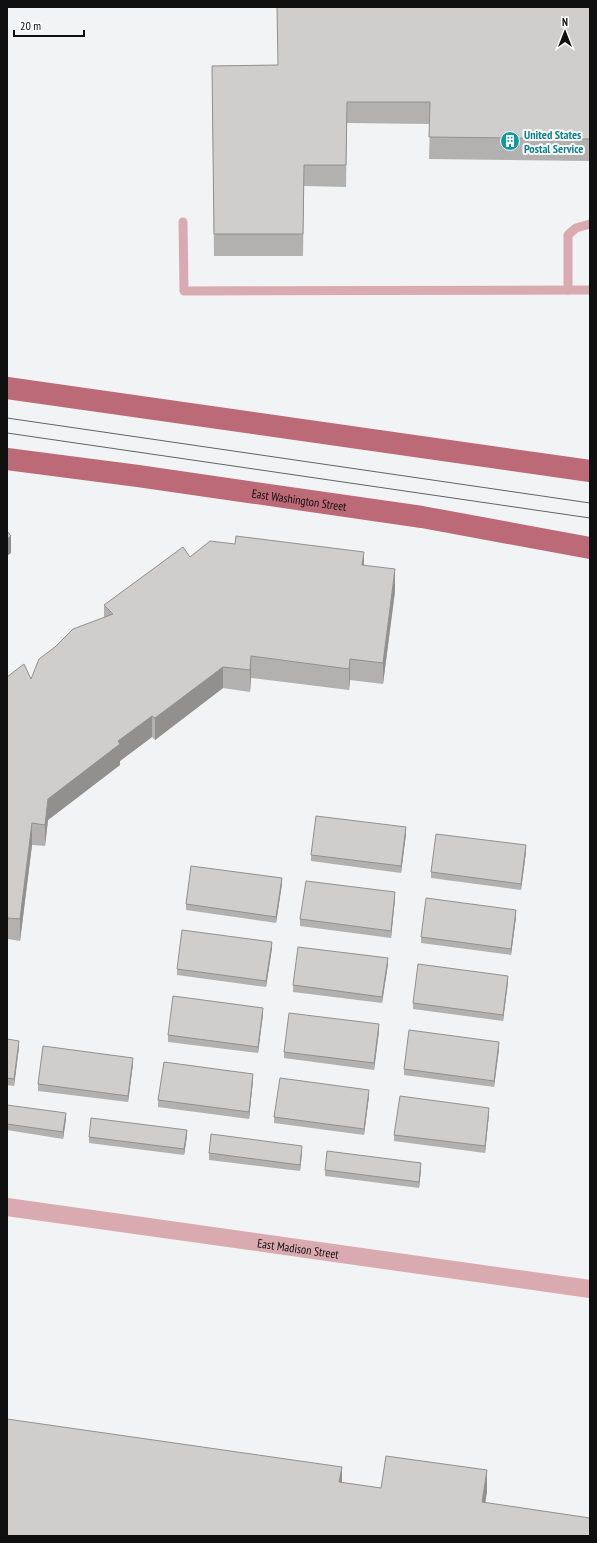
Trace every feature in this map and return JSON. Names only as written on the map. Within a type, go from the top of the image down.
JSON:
[{"type":"main road","points":[[7,388],[590,471]]},
{"type":"main road","name":"East Washington Street","points":[[7,460],[146,477],[422,517],[590,548]]},
{"type":"street","name":"East Madison Street","points":[[7,1207],[590,1289]]},
{"type":"lane","points":[[183,222],[184,291],[590,290]]},
{"type":"lane","points":[[568,290],[568,235],[576,228],[590,224]]},
{"type":"building","name":"United States Postal Service","points":[[277,7],[590,7],[590,139],[429,137],[430,102],[347,102],[346,165],[304,165],[303,234],[214,234],[212,66],[278,65]]},
{"type":"building","points":[[7,531],[11,536],[7,539]]},
{"type":"building","points":[[236,536],[364,552],[362,565],[395,569],[383,663],[350,659],[349,669],[251,656],[250,670],[223,667],[155,718],[152,716],[118,741],[120,744],[48,799],[45,825],[32,823],[20,919],[8,918],[7,925],[7,677],[24,664],[31,679],[39,659],[55,647],[73,629],[113,614],[104,605],[183,547],[190,557],[210,541],[235,544]]},
{"type":"building","points":[[316,816],[406,827],[401,866],[311,855]]},
{"type":"building","points":[[436,834],[526,845],[521,884],[431,872]]},
{"type":"building","points":[[191,866],[282,878],[276,917],[186,904]]},
{"type":"building","points":[[306,881],[395,892],[391,931],[300,919]]},
{"type":"building","points":[[426,898],[516,910],[511,949],[421,937]]},
{"type":"building","points":[[182,930],[272,942],[266,981],[177,969]]},
{"type":"building","points":[[298,947],[388,958],[382,997],[293,985]]},
{"type":"building","points":[[418,964],[508,976],[503,1015],[413,1003]]},
{"type":"building","points":[[173,996],[263,1008],[258,1047],[168,1035]]},
{"type":"building","points":[[289,1013],[379,1024],[374,1063],[284,1052]]},
{"type":"building","points":[[409,1030],[499,1042],[494,1081],[404,1069]]},
{"type":"building","points":[[7,1039],[19,1041],[14,1079],[7,1078]]},
{"type":"building","points":[[43,1046],[133,1058],[128,1096],[38,1084]]},
{"type":"building","points":[[164,1062],[253,1074],[249,1112],[158,1100]]},
{"type":"building","points":[[280,1078],[369,1090],[364,1129],[274,1117]]},
{"type":"building","points":[[400,1096],[489,1108],[485,1146],[394,1135]]},
{"type":"building","points":[[7,1105],[66,1113],[63,1132],[7,1124]]},
{"type":"building","points":[[91,1118],[187,1130],[184,1149],[89,1137]]},
{"type":"building","points":[[211,1134],[302,1146],[300,1165],[209,1153]]},
{"type":"building","points":[[327,1151],[421,1163],[419,1182],[325,1170]]},
{"type":"building","points":[[7,1419],[342,1467],[339,1482],[381,1488],[386,1456],[487,1470],[482,1502],[590,1518],[590,1536],[7,1536]]},
{"type":"tram line","points":[[7,418],[590,503]]},
{"type":"tram line","points":[[7,433],[590,518]]},
{"type":"place","name":"United States Postal Service","points":[[510,141]]}]
